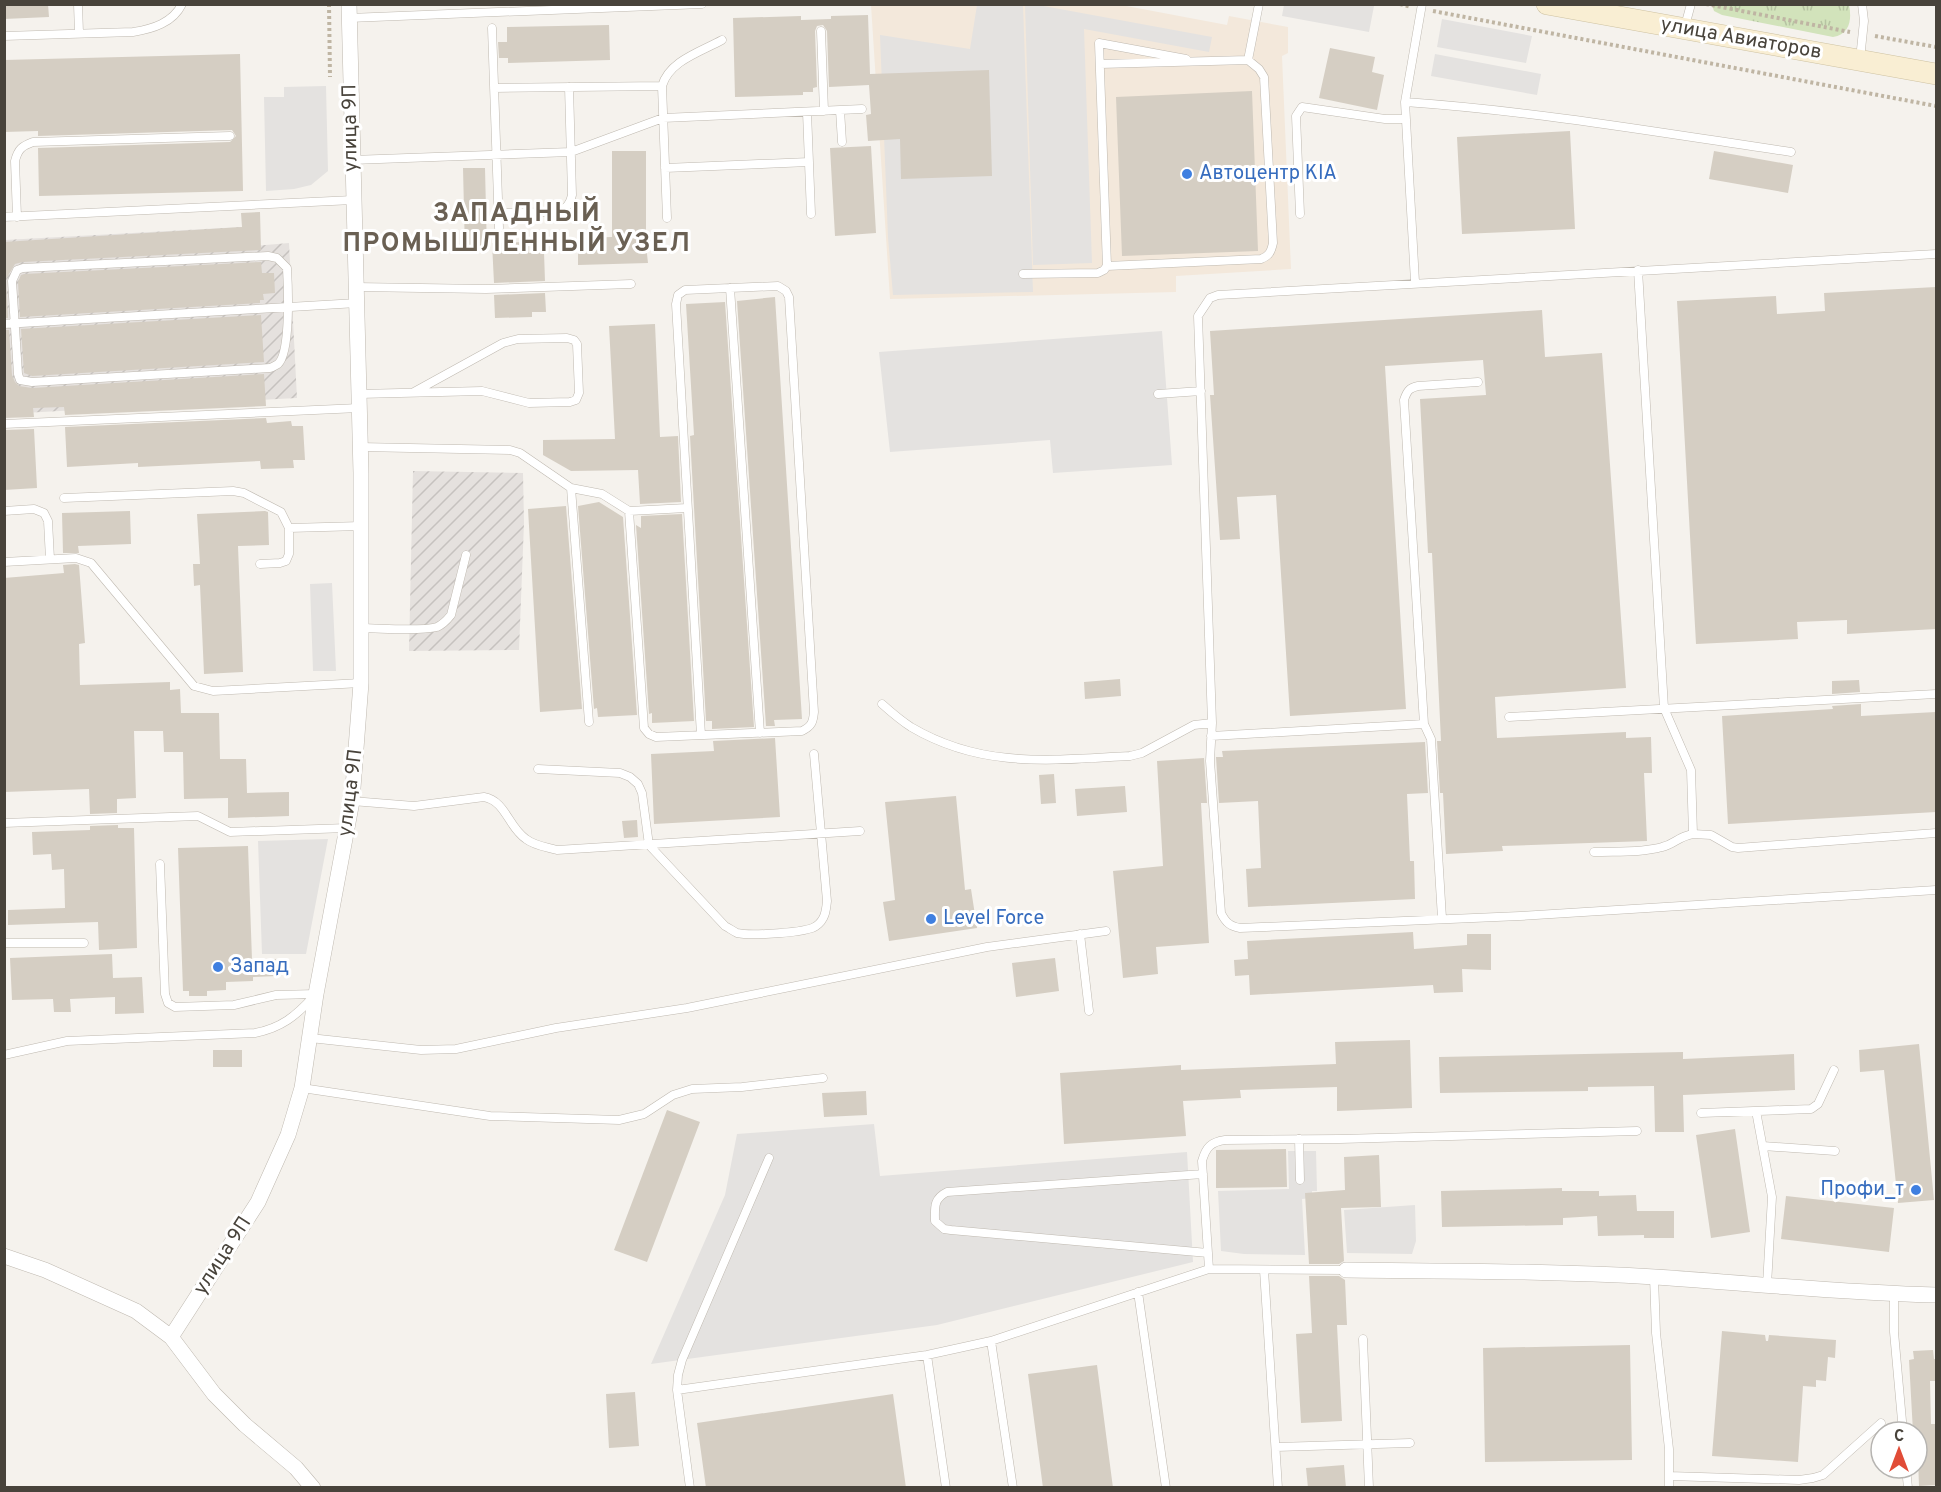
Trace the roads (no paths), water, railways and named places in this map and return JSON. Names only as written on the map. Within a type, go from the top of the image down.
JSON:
[{"type":"main road","name":"улица Авиаторов","points":[[1546,4],[1936,74]]},
{"type":"street","name":"улица 9П","points":[[171,1337],[258,1202],[288,1135],[302,1088],[316,994],[352,801],[361,683],[361,526],[349,11]]},
{"type":"street","points":[[4,1256],[45,1270],[135,1311],[171,1337],[214,1394],[245,1425],[296,1468],[313,1488]]},
{"type":"street","points":[[1346,1270],[1548,1272],[1936,1295]]},
{"type":"lane","points":[[78,4],[79,33]]},
{"type":"lane","points":[[4,36],[147,30],[173,17],[182,4]]},
{"type":"lane","points":[[349,11],[702,4]]},
{"type":"lane","points":[[1248,60],[1258,4]]},
{"type":"lane","points":[[1684,29],[1691,4]]},
{"type":"lane","points":[[1860,60],[1863,34],[1862,4]]},
{"type":"lane","points":[[1415,282],[1405,102],[1422,7]]},
{"type":"lane","points":[[492,28],[499,228]]},
{"type":"lane","points":[[821,31],[824,111]]},
{"type":"lane","points":[[667,218],[662,86],[665,74],[674,65],[722,40]]},
{"type":"lane","points":[[1107,266],[1099,44],[1202,62]]},
{"type":"lane","points":[[1023,274],[1098,273],[1107,266],[1261,259],[1268,256],[1272,243],[1264,77],[1259,69],[1248,60],[1100,64]]},
{"type":"lane","points":[[494,88],[662,86]]},
{"type":"lane","points":[[498,213],[558,212],[570,203],[572,195],[569,87]]},
{"type":"lane","points":[[1405,102],[1580,120],[1791,152]]},
{"type":"lane","points":[[1300,214],[1296,116],[1302,106],[1385,119],[1405,119]]},
{"type":"lane","points":[[352,160],[571,152],[663,117],[862,109]]},
{"type":"lane","points":[[840,110],[842,142]]},
{"type":"lane","points":[[807,112],[812,214]]},
{"type":"lane","points":[[17,217],[15,160],[22,146],[33,142],[230,136]]},
{"type":"lane","points":[[665,168],[809,162]]},
{"type":"lane","points":[[4,217],[353,200]]},
{"type":"lane","points":[[1936,254],[1218,295],[1210,298],[1198,316],[1212,723],[1210,761],[1221,914],[1231,926],[1240,928],[1520,916],[1936,890]]},
{"type":"lane","points":[[268,256],[277,258],[287,268],[289,308],[283,356],[278,364],[270,368],[24,382],[20,380],[18,374],[12,281],[17,270],[23,268],[268,256]]},
{"type":"lane","points":[[1638,270],[1664,708],[1691,770],[1693,834]]},
{"type":"lane","points":[[356,287],[486,289],[631,285]]},
{"type":"lane","points":[[629,511],[644,728],[656,737],[802,731],[809,728],[814,712],[789,297],[786,291],[778,286],[685,290],[678,296],[676,304],[701,735]]},
{"type":"lane","points":[[729,288],[760,733]]},
{"type":"lane","points":[[4,324],[357,303]]},
{"type":"lane","points":[[4,424],[359,401],[414,392],[482,391],[529,404],[570,402],[576,400],[579,393],[577,344],[567,338],[518,339],[503,343],[414,392]]},
{"type":"lane","points":[[1442,918],[1431,739],[1424,724],[1404,400],[1411,388],[1418,386],[1478,382]]},
{"type":"lane","points":[[1158,394],[1201,391]]},
{"type":"lane","points":[[360,447],[510,450],[520,453],[571,488],[602,494],[629,511],[687,508]]},
{"type":"lane","points":[[571,488],[589,722]]},
{"type":"lane","points":[[64,498],[233,491],[244,493],[276,508],[285,518],[289,528],[289,554],[286,561],[280,564],[260,564]]},
{"type":"lane","points":[[4,511],[34,509],[44,513],[48,520],[50,559]]},
{"type":"lane","points":[[289,528],[361,526]]},
{"type":"lane","points":[[361,628],[425,628],[437,627],[445,622],[451,615],[466,555]]},
{"type":"lane","points":[[4,562],[76,558],[91,563],[194,686],[202,689],[213,691],[361,683]]},
{"type":"lane","points":[[1509,717],[1936,694]]},
{"type":"lane","points":[[882,704],[908,725],[930,737],[1001,758],[1031,761],[1130,756],[1142,753],[1194,725],[1212,723]]},
{"type":"lane","points":[[1211,736],[1424,724]]},
{"type":"lane","points":[[538,769],[620,773],[630,777],[638,784],[642,793],[649,845],[725,926],[735,932],[755,935],[814,928],[822,921],[827,901],[814,754]]},
{"type":"lane","points":[[352,801],[414,806],[484,797],[493,799],[501,805],[515,829],[526,839],[539,846],[557,850],[860,831]]},
{"type":"lane","points":[[4,823],[198,816],[230,832],[348,828]]},
{"type":"lane","points":[[1594,852],[1655,849],[1671,844],[1678,837],[1693,834],[1711,835],[1738,848],[1936,833]]},
{"type":"lane","points":[[160,864],[165,994],[168,1003],[175,1007],[234,1005],[276,995],[316,994]]},
{"type":"lane","points":[[310,1038],[421,1050],[456,1049],[556,1028],[687,1008],[987,947],[1106,931]]},
{"type":"lane","points":[[1080,934],[1089,1011]]},
{"type":"lane","points":[[4,943],[84,943]]},
{"type":"lane","points":[[4,1055],[66,1041],[255,1033],[271,1030],[286,1023],[316,994]]},
{"type":"lane","points":[[1701,1113],[1811,1109],[1818,1104],[1834,1070]]},
{"type":"lane","points":[[302,1088],[490,1116],[619,1120],[645,1114],[673,1095],[692,1089],[742,1087],[823,1078]]},
{"type":"lane","points":[[1756,1112],[1772,1197],[1767,1285]]},
{"type":"lane","points":[[1209,1269],[1202,1161],[1205,1150],[1213,1142],[1637,1131]]},
{"type":"lane","points":[[1299,1139],[1300,1180]]},
{"type":"lane","points":[[1763,1146],[1835,1151]]},
{"type":"lane","points":[[690,1488],[677,1390],[678,1376],[682,1360],[769,1158]]},
{"type":"lane","points":[[1203,1174],[947,1192],[936,1201],[935,1221],[944,1229],[951,1230],[1208,1253]]},
{"type":"lane","points":[[677,1390],[927,1355],[991,1341],[1209,1269],[1346,1270]]},
{"type":"lane","points":[[1263,1270],[1278,1488]]},
{"type":"lane","points":[[1654,1277],[1656,1333],[1668,1449],[1669,1488]]},
{"type":"lane","points":[[1138,1292],[1166,1488]]},
{"type":"lane","points":[[1894,1294],[1894,1332],[1902,1420]]},
{"type":"lane","points":[[1363,1339],[1369,1488]]},
{"type":"lane","points":[[991,1341],[1013,1488]]},
{"type":"lane","points":[[927,1355],[946,1488]]},
{"type":"lane","points":[[1669,1476],[1813,1478],[1822,1475],[1869,1433]]},
{"type":"lane","points":[[1276,1447],[1410,1443]]},
{"type":"place","name":"Автоцентр KIA","points":[[1187,174]]},
{"type":"place","name":"Level Force","points":[[931,919]]},
{"type":"place","name":"Запад","points":[[218,967]]},
{"type":"place","name":"Профи_т","points":[[1916,1190]]},
{"type":"district","name":"ЗАПАДНЫЙ ПРОМЫШЛЕННЫЙ УЗЕЛ","points":[[517,229]]}]
